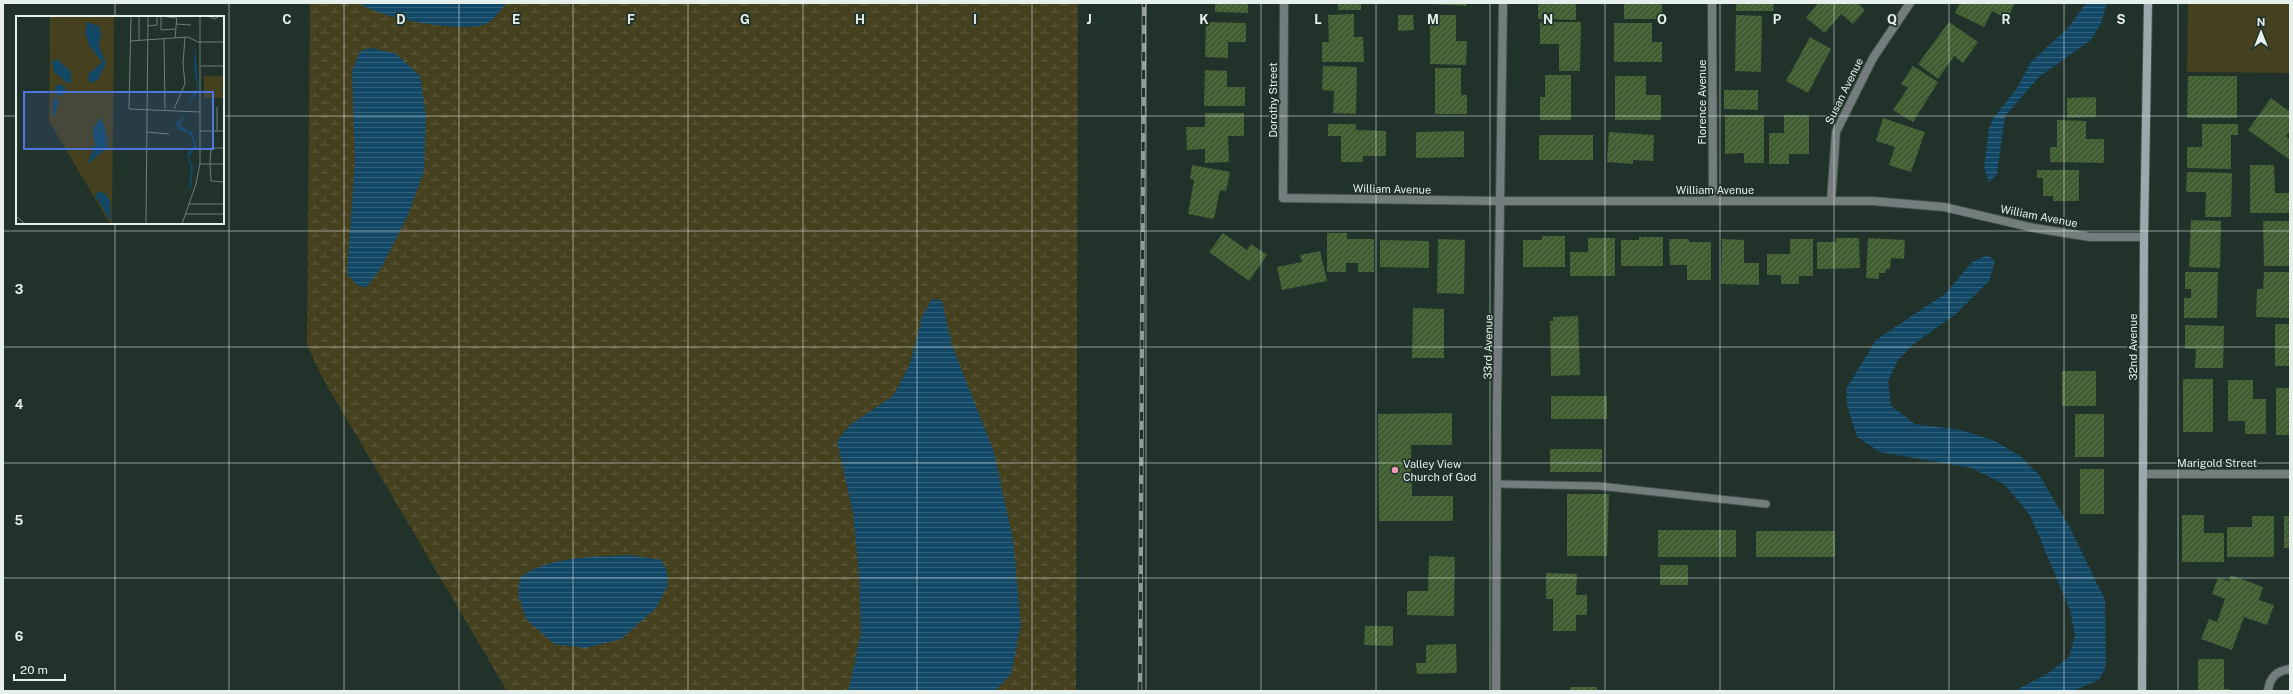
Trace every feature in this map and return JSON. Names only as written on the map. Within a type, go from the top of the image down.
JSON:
[{"type":"street","name":"Dorothy Street","points":[[1283,198],[1284,3]]},
{"type":"street","name":"33rd Avenue","points":[[1496,691],[1503,3]]},
{"type":"street","name":"Florence Avenue","points":[[1712,3],[1714,201]]},
{"type":"street","name":"Susan Avenue","points":[[1831,201],[1836,132],[1873,58],[1910,3]]},
{"type":"street","name":"32nd Avenue","points":[[2142,691],[2144,237],[2148,3]]},
{"type":"street","name":"William Avenue","points":[[1283,198],[1501,201],[1873,201],[1944,207],[2034,228],[2090,236],[2144,237]]},
{"type":"street","name":"Marigold Street","points":[[2144,474],[2290,474]]},
{"type":"street","points":[[2268,691],[2273,676],[2280,671],[2290,670]]},
{"type":"lane","points":[[1497,484],[1599,486],[1766,504]]},
{"type":"green space","points":[[310,3],[1078,3],[1076,691],[507,691],[322,377],[307,345]]},
{"type":"green space","points":[[2188,3],[2290,3],[2290,73],[2187,72]]},
{"type":"water","points":[[359,3],[507,3],[488,23],[477,26],[462,27],[443,26],[403,19],[369,9]]},
{"type":"water","points":[[2086,3],[2107,3],[2101,23],[2091,40],[2040,76],[2005,116],[1997,174],[1989,182],[1984,168],[1989,128],[1994,117],[2017,88],[2031,62],[2068,28]]},
{"type":"water","points":[[371,48],[395,53],[420,76],[426,115],[424,171],[408,215],[381,268],[367,287],[358,286],[347,274],[355,161],[352,71],[360,51]]},
{"type":"water","points":[[1988,255],[1995,262],[1989,281],[1956,314],[1915,343],[1898,360],[1888,381],[1891,406],[1915,424],[1961,430],[1995,441],[2020,456],[2040,476],[2070,528],[2105,600],[2106,666],[2099,680],[2073,691],[2014,691],[2047,674],[2069,657],[2075,635],[2070,610],[2030,515],[2004,484],[1971,468],[1880,452],[1857,437],[1847,405],[1846,389],[1876,340],[1946,293],[1972,262]]},
{"type":"water","points":[[932,299],[942,301],[952,345],[993,449],[1013,539],[1021,625],[1011,674],[995,691],[848,691],[861,634],[859,572],[853,513],[837,441],[850,425],[893,396],[909,366],[923,315]]},
{"type":"water","points":[[629,555],[661,560],[667,571],[668,585],[656,608],[621,639],[586,648],[554,644],[526,619],[518,594],[520,578],[531,571],[543,565],[572,559]]},
{"type":"building","points":[[1215,3],[1248,3],[1248,13],[1215,12]]},
{"type":"building","points":[[1338,3],[1361,3],[1361,10],[1338,10]]},
{"type":"building","points":[[1413,3],[1467,3],[1466,6]]},
{"type":"building","points":[[1538,3],[1576,3],[1576,20],[1538,19]]},
{"type":"building","points":[[1624,3],[1662,3],[1662,19],[1624,19]]},
{"type":"building","points":[[1736,3],[1774,3],[1773,11],[1736,11]]},
{"type":"building","points":[[1818,3],[1857,3],[1865,10],[1853,24],[1841,14],[1825,33],[1806,18]]},
{"type":"building","points":[[1960,3],[2015,3],[2007,19],[1992,11],[1984,27],[1955,13]]},
{"type":"building","points":[[1354,14],[1354,37],[1363,37],[1364,62],[1322,62],[1322,42],[1329,42],[1328,15]]},
{"type":"building","points":[[1398,15],[1413,15],[1414,30],[1398,31]]},
{"type":"building","points":[[1430,15],[1456,15],[1456,41],[1467,41],[1466,65],[1430,64]]},
{"type":"building","points":[[1736,15],[1762,16],[1761,72],[1735,71]]},
{"type":"building","points":[[1206,22],[1246,23],[1246,42],[1228,42],[1228,58],[1205,57]]},
{"type":"building","points":[[1540,22],[1581,22],[1580,71],[1559,71],[1559,44],[1540,44]]},
{"type":"building","points":[[1949,22],[1978,42],[1963,63],[1954,56],[1938,79],[1918,64]]},
{"type":"building","points":[[1614,23],[1652,23],[1652,42],[1662,42],[1662,62],[1614,62]]},
{"type":"building","points":[[1810,37],[1831,49],[1808,93],[1786,81]]},
{"type":"building","points":[[1323,66],[1357,67],[1356,114],[1333,113],[1334,91],[1322,90]]},
{"type":"building","points":[[1913,66],[1938,82],[1913,122],[1893,110],[1908,88],[1901,84]]},
{"type":"building","points":[[1435,68],[1461,68],[1461,95],[1467,95],[1467,114],[1435,114]]},
{"type":"building","points":[[1205,70],[1227,71],[1227,87],[1245,87],[1245,106],[1204,106]]},
{"type":"building","points":[[1545,75],[1571,75],[1571,120],[1540,120],[1540,97],[1545,97]]},
{"type":"building","points":[[1615,76],[1646,76],[1646,95],[1661,95],[1661,120],[1615,120]]},
{"type":"building","points":[[2188,76],[2237,76],[2237,118],[2187,118]]},
{"type":"building","points":[[1724,90],[1758,90],[1758,110],[1724,109]]},
{"type":"building","points":[[2096,97],[2096,117],[2067,118],[2067,98]]},
{"type":"building","points":[[2271,98],[2290,112],[2290,131],[2286,136],[2290,139],[2290,160],[2248,130]]},
{"type":"building","points":[[1205,113],[1244,113],[1244,136],[1228,136],[1229,162],[1205,163],[1205,149],[1187,150],[1186,127],[1205,127]]},
{"type":"building","points":[[1725,115],[1764,115],[1764,163],[1744,163],[1744,153],[1725,154]]},
{"type":"building","points":[[1784,115],[1809,115],[1809,154],[1789,154],[1789,164],[1769,164],[1769,133],[1784,133]]},
{"type":"building","points":[[1883,118],[1925,132],[1911,172],[1889,165],[1895,147],[1876,141]]},
{"type":"building","points":[[2057,120],[2086,121],[2086,139],[2104,139],[2104,163],[2050,162],[2050,147],[2057,147]]},
{"type":"building","points":[[1328,124],[1356,124],[1356,130],[1386,131],[1386,156],[1363,156],[1363,162],[1341,162],[1341,136],[1328,136]]},
{"type":"building","points":[[2202,124],[2238,124],[2238,135],[2231,135],[2231,169],[2187,168],[2187,147],[2202,147]]},
{"type":"building","points":[[1464,131],[1464,157],[1416,158],[1416,132]]},
{"type":"building","points":[[1609,132],[1654,135],[1653,161],[1633,160],[1633,164],[1607,162]]},
{"type":"building","points":[[1539,135],[1593,135],[1593,160],[1539,160]]},
{"type":"building","points":[[1192,165],[1230,172],[1226,191],[1220,190],[1214,219],[1188,214],[1194,180],[1190,179]]},
{"type":"building","points":[[2250,165],[2274,165],[2275,193],[2289,193],[2289,213],[2250,213]]},
{"type":"building","points":[[2037,170],[2079,170],[2079,201],[2053,201],[2053,196],[2043,196],[2043,178],[2037,178]]},
{"type":"building","points":[[2187,172],[2232,173],[2231,217],[2205,217],[2206,192],[2186,192]]},
{"type":"building","points":[[2191,220],[2221,221],[2220,268],[2189,267]]},
{"type":"building","points":[[2263,221],[2290,221],[2290,266],[2264,266]]},
{"type":"building","points":[[1223,233],[1247,250],[1251,244],[1267,255],[1249,281],[1209,252]]},
{"type":"building","points":[[1327,233],[1347,233],[1347,239],[1374,239],[1374,272],[1358,272],[1358,263],[1346,263],[1346,272],[1327,272]]},
{"type":"building","points":[[1542,236],[1565,236],[1565,267],[1523,267],[1523,240],[1542,240]]},
{"type":"building","points":[[1639,237],[1663,237],[1663,266],[1621,266],[1621,240],[1639,240]]},
{"type":"building","points":[[1588,238],[1615,238],[1615,276],[1570,276],[1570,252],[1588,252]]},
{"type":"building","points":[[1836,238],[1859,238],[1860,268],[1817,269],[1817,242],[1836,242]]},
{"type":"building","points":[[1868,238],[1905,240],[1904,259],[1891,258],[1890,269],[1886,269],[1886,273],[1879,273],[1879,279],[1866,278]]},
{"type":"building","points":[[1438,239],[1465,240],[1464,294],[1437,293]]},
{"type":"building","points":[[1669,239],[1689,239],[1689,242],[1711,242],[1711,280],[1687,280],[1687,265],[1670,265]]},
{"type":"building","points":[[1722,239],[1744,240],[1744,263],[1759,263],[1759,285],[1721,284]]},
{"type":"building","points":[[1790,239],[1813,239],[1813,276],[1799,276],[1799,284],[1781,284],[1781,275],[1767,275],[1767,254],[1790,254]]},
{"type":"building","points":[[1380,240],[1429,241],[1429,268],[1380,267]]},
{"type":"building","points":[[1320,251],[1327,281],[1282,290],[1277,267],[1302,262],[1300,255]]},
{"type":"building","points":[[2185,272],[2218,272],[2217,318],[2184,318],[2184,298],[2191,298],[2191,289],[2185,289]]},
{"type":"building","points":[[2264,272],[2290,272],[2290,318],[2256,317],[2257,289],[2263,289]]},
{"type":"building","points":[[1413,308],[1444,309],[1444,358],[1412,358]]},
{"type":"building","points":[[1578,316],[1580,375],[1551,376],[1550,321],[1553,321],[1553,317]]},
{"type":"building","points":[[2275,324],[2290,324],[2290,366],[2275,366]]},
{"type":"building","points":[[2185,325],[2224,326],[2223,368],[2195,368],[2196,349],[2185,349]]},
{"type":"building","points":[[2062,371],[2096,371],[2096,406],[2062,406]]},
{"type":"building","points":[[2183,379],[2213,379],[2213,432],[2183,432]]},
{"type":"building","points":[[2228,380],[2253,380],[2253,399],[2266,399],[2266,434],[2245,434],[2245,421],[2228,421]]},
{"type":"building","points":[[2276,388],[2290,388],[2290,435],[2276,435]]},
{"type":"building","points":[[1551,396],[1607,396],[1607,419],[1551,419]]},
{"type":"building","name":"Valley View Church of God","points":[[1452,413],[1452,445],[1411,445],[1412,496],[1453,496],[1453,521],[1379,521],[1378,414]]},
{"type":"building","points":[[2075,414],[2104,414],[2104,457],[2075,457]]},
{"type":"building","points":[[1550,449],[1602,449],[1602,472],[1550,472]]},
{"type":"building","points":[[2080,469],[2104,469],[2104,514],[2080,514]]},
{"type":"building","points":[[1567,494],[1609,494],[1607,556],[1567,556]]},
{"type":"building","points":[[2182,515],[2204,515],[2204,533],[2224,533],[2224,562],[2182,562]]},
{"type":"building","points":[[2252,516],[2274,516],[2274,557],[2227,557],[2227,527],[2252,527]]},
{"type":"building","points":[[2284,516],[2290,516],[2290,548],[2284,548]]},
{"type":"building","points":[[1658,530],[1736,530],[1736,557],[1658,557]]},
{"type":"building","points":[[1756,531],[1835,531],[1835,557],[1756,557]]},
{"type":"building","points":[[1429,556],[1455,557],[1454,616],[1407,615],[1407,591],[1428,591]]},
{"type":"building","points":[[1660,565],[1688,565],[1688,585],[1660,585]]},
{"type":"building","points":[[1546,573],[1577,574],[1576,595],[1587,595],[1587,615],[1576,615],[1576,631],[1553,631],[1553,599],[1546,599]]},
{"type":"building","points":[[2231,575],[2263,587],[2259,600],[2274,605],[2267,625],[2244,617],[2232,650],[2201,639],[2209,619],[2217,622],[2225,599],[2212,594],[2218,578],[2229,581]]},
{"type":"building","points":[[1365,626],[1393,626],[1393,646],[1364,645]]},
{"type":"building","points":[[1456,644],[1457,673],[1417,674],[1416,663],[1426,663],[1426,645]]},
{"type":"building","points":[[2198,659],[2224,659],[2224,689],[2230,689],[2230,691],[2198,691]]},
{"type":"building","points":[[1570,687],[1597,687],[1597,691],[1570,691]]},
{"type":"railway","points":[[1140,691],[1144,3]]},
{"type":"place","name":"Valley View Church of God","points":[[1395,470]]}]
